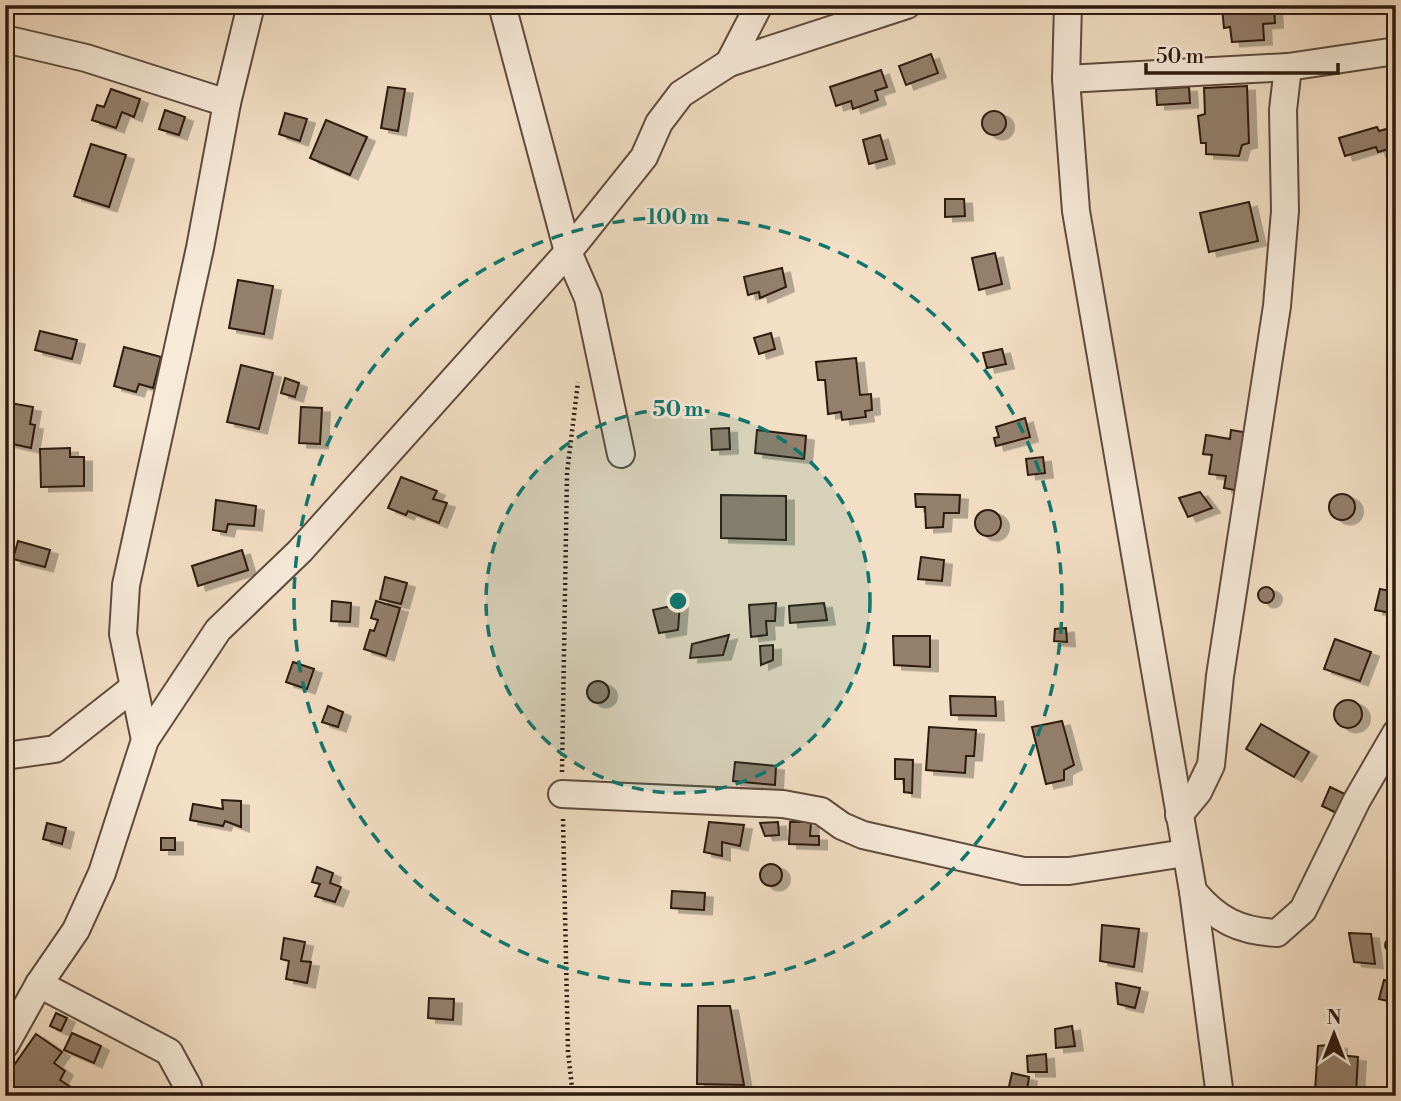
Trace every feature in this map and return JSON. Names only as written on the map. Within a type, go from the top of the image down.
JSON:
[{"type":"street","points":[[145,740],[123,634],[126,585],[200,248],[227,103],[251,5]]},
{"type":"street","points":[[502,5],[568,252],[588,298],[621,454]]},
{"type":"street","points":[[729,63],[759,5]]},
{"type":"street","points":[[5,1045],[39,984],[76,930],[102,873],[145,740],[218,629],[300,551],[568,252],[644,157],[659,122],[681,94],[729,63],[907,5]]},
{"type":"street","points":[[1068,5],[1066,79],[1076,211],[1193,891],[1220,1096]]},
{"type":"street","points":[[5,39],[86,58],[227,103]]},
{"type":"street","points":[[1066,79],[1289,67],[1396,51]]},
{"type":"street","points":[[1179,815],[1198,792],[1211,765],[1220,676],[1278,306],[1284,211],[1283,110],[1289,67]]},
{"type":"street","points":[[5,756],[55,749],[134,687]]},
{"type":"street","points":[[1193,891],[1211,913],[1232,924],[1255,932],[1278,933],[1303,910],[1357,800],[1396,733]]},
{"type":"street","points":[[562,794],[783,804],[821,811],[842,826],[863,835],[1023,871],[1069,871],[1185,853]]},
{"type":"street","points":[[39,984],[169,1052],[188,1087],[184,1096]]},
{"type":"path","points":[[573,1096],[568,1052],[562,794],[567,473],[578,379]]},
{"type":"building","points":[[1274,5],[1275,23],[1263,24],[1264,40],[1232,42],[1230,27],[1224,28],[1222,7]]},
{"type":"building","points":[[931,54],[938,73],[906,85],[899,66]]},
{"type":"building","points":[[881,70],[887,87],[875,91],[878,100],[853,109],[851,101],[836,106],[830,87]]},
{"type":"building","points":[[1247,86],[1249,143],[1242,145],[1239,156],[1206,154],[1206,143],[1201,143],[1198,116],[1205,114],[1204,88]]},
{"type":"building","points":[[388,87],[405,89],[398,131],[381,128]]},
{"type":"building","points":[[1189,87],[1190,103],[1157,105],[1156,89]]},
{"type":"building","points":[[111,89],[140,99],[134,117],[122,112],[116,128],[92,120],[97,105],[104,107]]},
{"type":"building","points":[[165,110],[185,117],[179,135],[159,129]]},
{"type":"building","points":[[994,111],[1002,115],[1006,123],[1002,131],[994,135],[986,131],[982,123],[986,115]]},
{"type":"building","points":[[285,113],[307,119],[300,141],[279,134]]},
{"type":"building","points":[[326,120],[367,137],[350,175],[310,158]]},
{"type":"building","points":[[1377,127],[1379,131],[1390,128],[1396,147],[1378,152],[1376,147],[1345,156],[1339,138]]},
{"type":"building","points":[[880,135],[887,159],[869,164],[863,140]]},
{"type":"building","points":[[91,144],[126,155],[109,207],[74,196]]},
{"type":"building","points":[[945,199],[964,199],[965,216],[945,217]]},
{"type":"building","points":[[1249,202],[1258,241],[1209,252],[1200,213]]},
{"type":"building","points":[[995,253],[1002,284],[979,290],[972,258]]},
{"type":"building","points":[[782,268],[786,287],[760,298],[759,292],[748,295],[744,277]]},
{"type":"building","points":[[238,280],[273,286],[264,334],[229,328]]},
{"type":"building","points":[[40,331],[77,340],[72,359],[35,350]]},
{"type":"building","points":[[771,333],[775,349],[759,354],[754,338]]},
{"type":"building","points":[[124,347],[161,357],[153,388],[139,384],[136,392],[114,386]]},
{"type":"building","points":[[1002,349],[1006,364],[987,368],[983,353]]},
{"type":"building","points":[[856,358],[860,395],[871,394],[872,410],[865,411],[866,417],[842,420],[841,412],[828,414],[825,380],[818,380],[816,362]]},
{"type":"building","points":[[241,365],[273,373],[259,429],[227,422]]},
{"type":"building","points":[[285,378],[299,383],[295,397],[281,393]]},
{"type":"building","points":[[10,403],[33,407],[30,424],[35,425],[31,448],[8,443],[11,426],[6,425]]},
{"type":"building","points":[[301,407],[322,408],[320,444],[299,443]]},
{"type":"building","points":[[1025,418],[1030,437],[996,446],[994,438],[999,437],[996,427]]},
{"type":"building","points":[[729,428],[730,449],[712,450],[711,429]]},
{"type":"building","points":[[757,430],[806,436],[804,459],[755,453]]},
{"type":"building","points":[[1231,430],[1249,433],[1240,491],[1224,488],[1226,476],[1209,474],[1212,455],[1203,454],[1206,435],[1230,439]]},
{"type":"building","points":[[70,448],[70,457],[84,457],[84,486],[41,487],[40,449]]},
{"type":"building","points":[[1043,457],[1045,473],[1028,475],[1026,459]]},
{"type":"building","points":[[401,477],[437,491],[433,499],[447,503],[439,523],[408,511],[406,515],[388,508]]},
{"type":"building","points":[[1200,492],[1212,508],[1188,517],[1179,498]]},
{"type":"building","points":[[915,494],[960,495],[959,513],[944,513],[943,527],[926,528],[925,507],[916,507]]},
{"type":"building","points":[[1342,494],[1351,498],[1355,507],[1351,516],[1342,520],[1333,516],[1329,507],[1333,498]]},
{"type":"building","points":[[721,495],[786,496],[786,540],[721,538]]},
{"type":"building","points":[[216,500],[256,506],[254,526],[228,524],[226,532],[213,530]]},
{"type":"building","points":[[988,510],[997,514],[1001,523],[997,532],[988,536],[979,532],[975,523],[979,514]]},
{"type":"building","points":[[18,541],[50,550],[45,567],[13,559]]},
{"type":"building","points":[[242,550],[248,570],[198,586],[192,566]]},
{"type":"building","points":[[921,557],[944,560],[942,581],[918,579]]},
{"type":"building","points":[[385,577],[407,583],[401,604],[380,599]]},
{"type":"building","points":[[1263,587],[1269,587],[1274,595],[1272,601],[1263,603],[1258,598],[1258,592]]},
{"type":"building","points":[[1380,589],[1396,592],[1396,614],[1375,610]]},
{"type":"building","points":[[332,601],[351,603],[350,622],[331,621]]},
{"type":"building","points":[[376,601],[400,608],[386,656],[364,649],[370,630],[374,631],[378,620],[371,618]]},
{"type":"building","points":[[776,603],[775,621],[766,621],[767,635],[751,637],[749,605]]},
{"type":"building","points":[[824,603],[827,620],[790,623],[789,606]]},
{"type":"building","points":[[680,604],[678,630],[659,633],[653,610]]},
{"type":"building","points":[[1066,628],[1067,642],[1054,641],[1055,629]]},
{"type":"building","points":[[729,635],[723,655],[690,658],[692,644]]},
{"type":"building","points":[[893,636],[930,636],[930,667],[894,665]]},
{"type":"building","points":[[1335,639],[1371,652],[1360,681],[1324,669]]},
{"type":"building","points":[[773,645],[773,660],[761,665],[760,646]]},
{"type":"building","points":[[293,662],[314,669],[307,689],[286,682]]},
{"type":"building","points":[[598,681],[606,684],[609,692],[606,700],[598,703],[590,700],[587,692],[590,684]]},
{"type":"building","points":[[950,696],[995,697],[996,716],[951,715]]},
{"type":"building","points":[[1348,700],[1358,704],[1362,714],[1358,724],[1348,728],[1338,724],[1334,714],[1338,704]]},
{"type":"building","points":[[328,706],[343,712],[338,727],[322,722]]},
{"type":"building","points":[[1062,721],[1074,765],[1064,770],[1064,780],[1046,784],[1032,727]]},
{"type":"building","points":[[1261,724],[1309,752],[1294,777],[1246,749]]},
{"type":"building","points":[[929,727],[976,730],[974,756],[966,756],[965,773],[926,770]]},
{"type":"building","points":[[895,759],[913,760],[912,793],[904,792],[904,779],[895,779]]},
{"type":"building","points":[[735,762],[776,766],[775,785],[733,781]]},
{"type":"building","points":[[1330,787],[1347,795],[1339,814],[1322,806]]},
{"type":"building","points":[[222,800],[241,801],[241,827],[225,821],[223,826],[190,820],[193,804],[223,809]]},
{"type":"building","points":[[709,822],[744,825],[740,846],[722,842],[722,856],[704,852]]},
{"type":"building","points":[[778,822],[779,835],[765,836],[760,823]]},
{"type":"building","points":[[790,822],[811,822],[810,836],[819,836],[819,845],[789,844]]},
{"type":"building","points":[[47,823],[66,828],[62,844],[43,839]]},
{"type":"building","points":[[161,838],[175,838],[175,850],[161,850]]},
{"type":"building","points":[[771,864],[781,871],[782,875],[775,885],[771,886],[761,879],[760,875],[767,865]]},
{"type":"building","points":[[317,867],[333,873],[330,883],[341,887],[335,902],[315,896],[320,884],[312,882]]},
{"type":"building","points":[[672,891],[705,893],[704,910],[671,908]]},
{"type":"building","points":[[1102,925],[1139,929],[1134,967],[1100,961]]},
{"type":"building","points":[[1349,933],[1371,934],[1375,964],[1354,962]]},
{"type":"building","points":[[284,938],[305,942],[301,961],[311,962],[307,983],[286,979],[289,961],[281,959]]},
{"type":"building","points":[[1391,939],[1397,945],[1391,951],[1385,945]]},
{"type":"building","points":[[1384,980],[1396,983],[1396,1003],[1379,999]]},
{"type":"building","points":[[1116,983],[1140,988],[1135,1008],[1118,1004]]},
{"type":"building","points":[[429,998],[454,999],[453,1020],[428,1018]]},
{"type":"building","points":[[698,1006],[730,1006],[744,1085],[697,1084]]},
{"type":"building","points":[[56,1013],[67,1018],[61,1031],[50,1026]]},
{"type":"building","points":[[1072,1026],[1075,1046],[1056,1048],[1055,1029]]},
{"type":"building","points":[[72,1033],[101,1046],[94,1063],[64,1050]]},
{"type":"building","points":[[36,1034],[62,1052],[54,1063],[65,1071],[60,1080],[69,1086],[62,1096],[23,1096],[5,1083],[5,1078]]},
{"type":"building","points":[[1339,1044],[1339,1055],[1358,1057],[1356,1092],[1315,1091],[1318,1046]]},
{"type":"building","points":[[1046,1054],[1047,1072],[1028,1072],[1027,1056]]},
{"type":"building","points":[[1012,1073],[1029,1077],[1026,1096],[1008,1091]]}]
